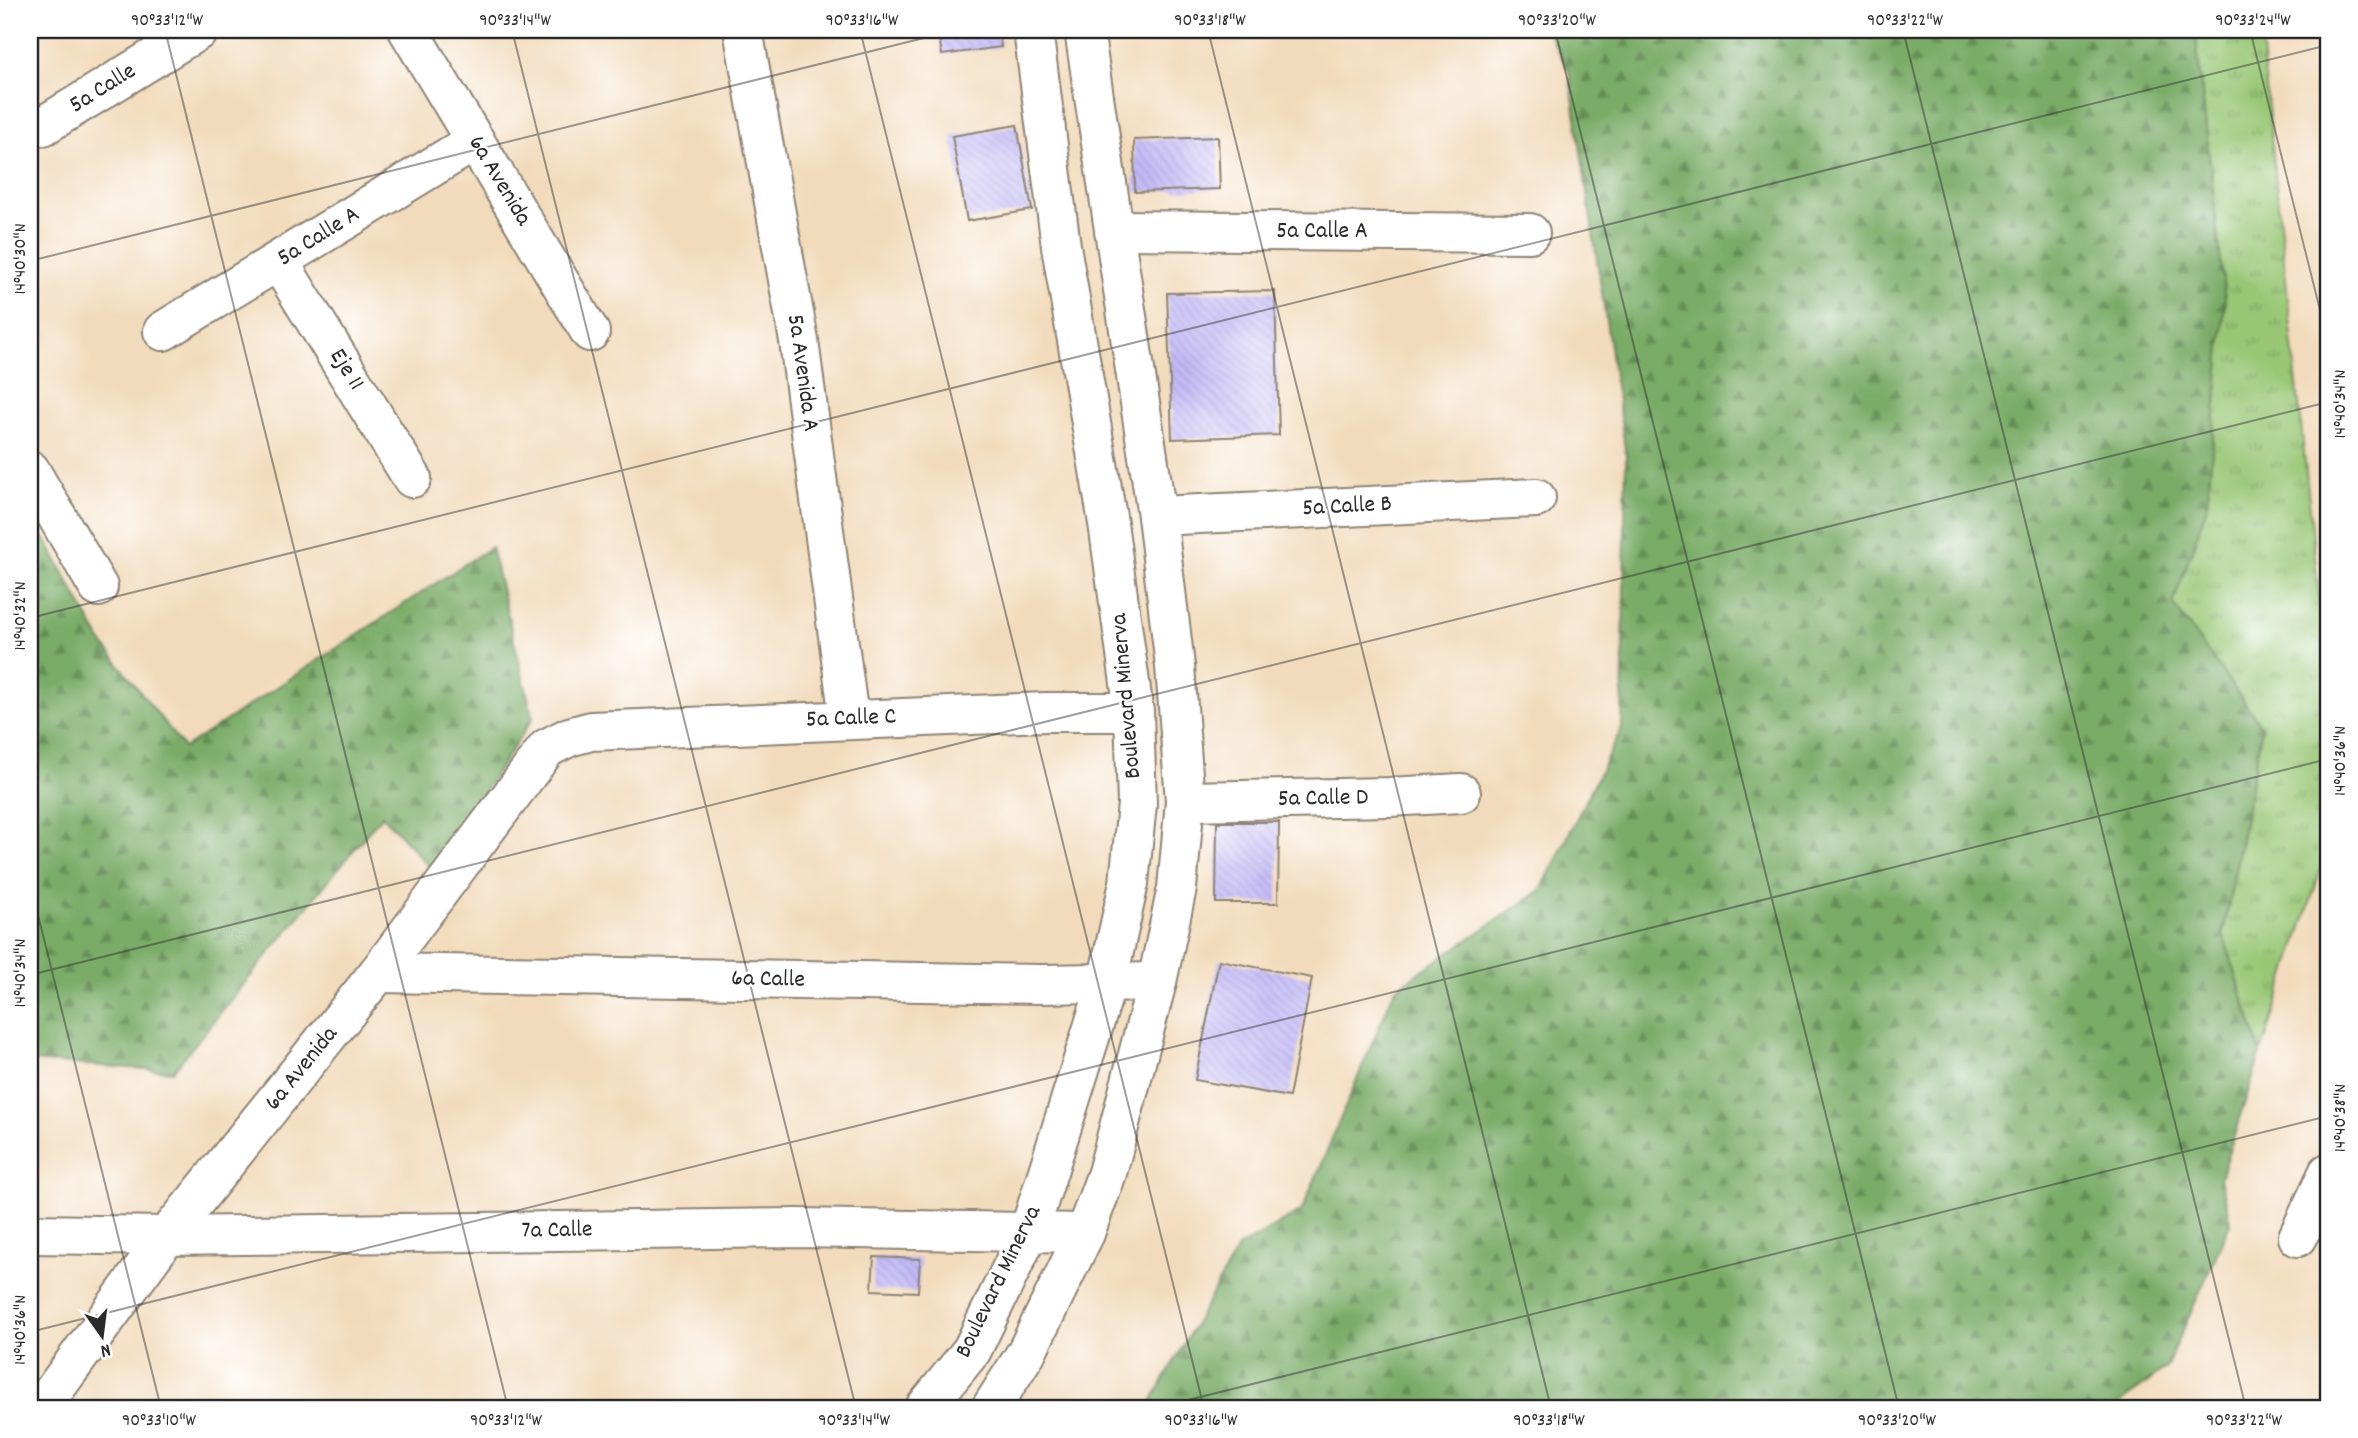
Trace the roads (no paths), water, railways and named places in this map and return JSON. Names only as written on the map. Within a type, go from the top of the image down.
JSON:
[{"type":"street","name":"5a Calle","points":[[43,126],[199,30]]},
{"type":"street","name":"6a Avenida","points":[[408,30],[590,332]]},
{"type":"street","name":"5a Avenida A","points":[[743,30],[799,341],[849,719]]},
{"type":"street","name":"Boulevard Minerva","points":[[925,1408],[972,1350],[1028,1232],[1107,983],[1129,883],[1137,804],[1134,712],[1108,523],[1061,246],[1032,30]]},
{"type":"street","name":"Boulevard Minerva","points":[[991,1408],[1026,1353],[1085,1233],[1107,1173],[1157,982],[1177,888],[1185,801],[1175,666],[1157,516],[1084,30]]},
{"type":"street","name":"5a Calle A","points":[[163,331],[475,141]]},
{"type":"street","name":"5a Calle A","points":[[1114,230],[1530,233]]},
{"type":"street","name":"Eje 11","points":[[279,262],[412,478]]},
{"type":"street","points":[[30,470],[98,587]]},
{"type":"street","name":"5a Calle B","points":[[1157,516],[1536,498]]},
{"type":"street","name":"5a Calle C","points":[[569,737],[591,731],[849,719],[1046,712],[1134,712]]},
{"type":"street","name":"6a Avenida","points":[[41,1408],[167,1236],[379,973],[547,748],[569,737]]},
{"type":"street","name":"5a Calle D","points":[[1185,801],[1461,793]]},
{"type":"street","name":"6a Calle","points":[[379,973],[1157,982]]},
{"type":"street","points":[[2298,1237],[2328,1173]]},
{"type":"street","name":"7a Calle","points":[[30,1234],[167,1236],[798,1228],[1085,1233]]}]
